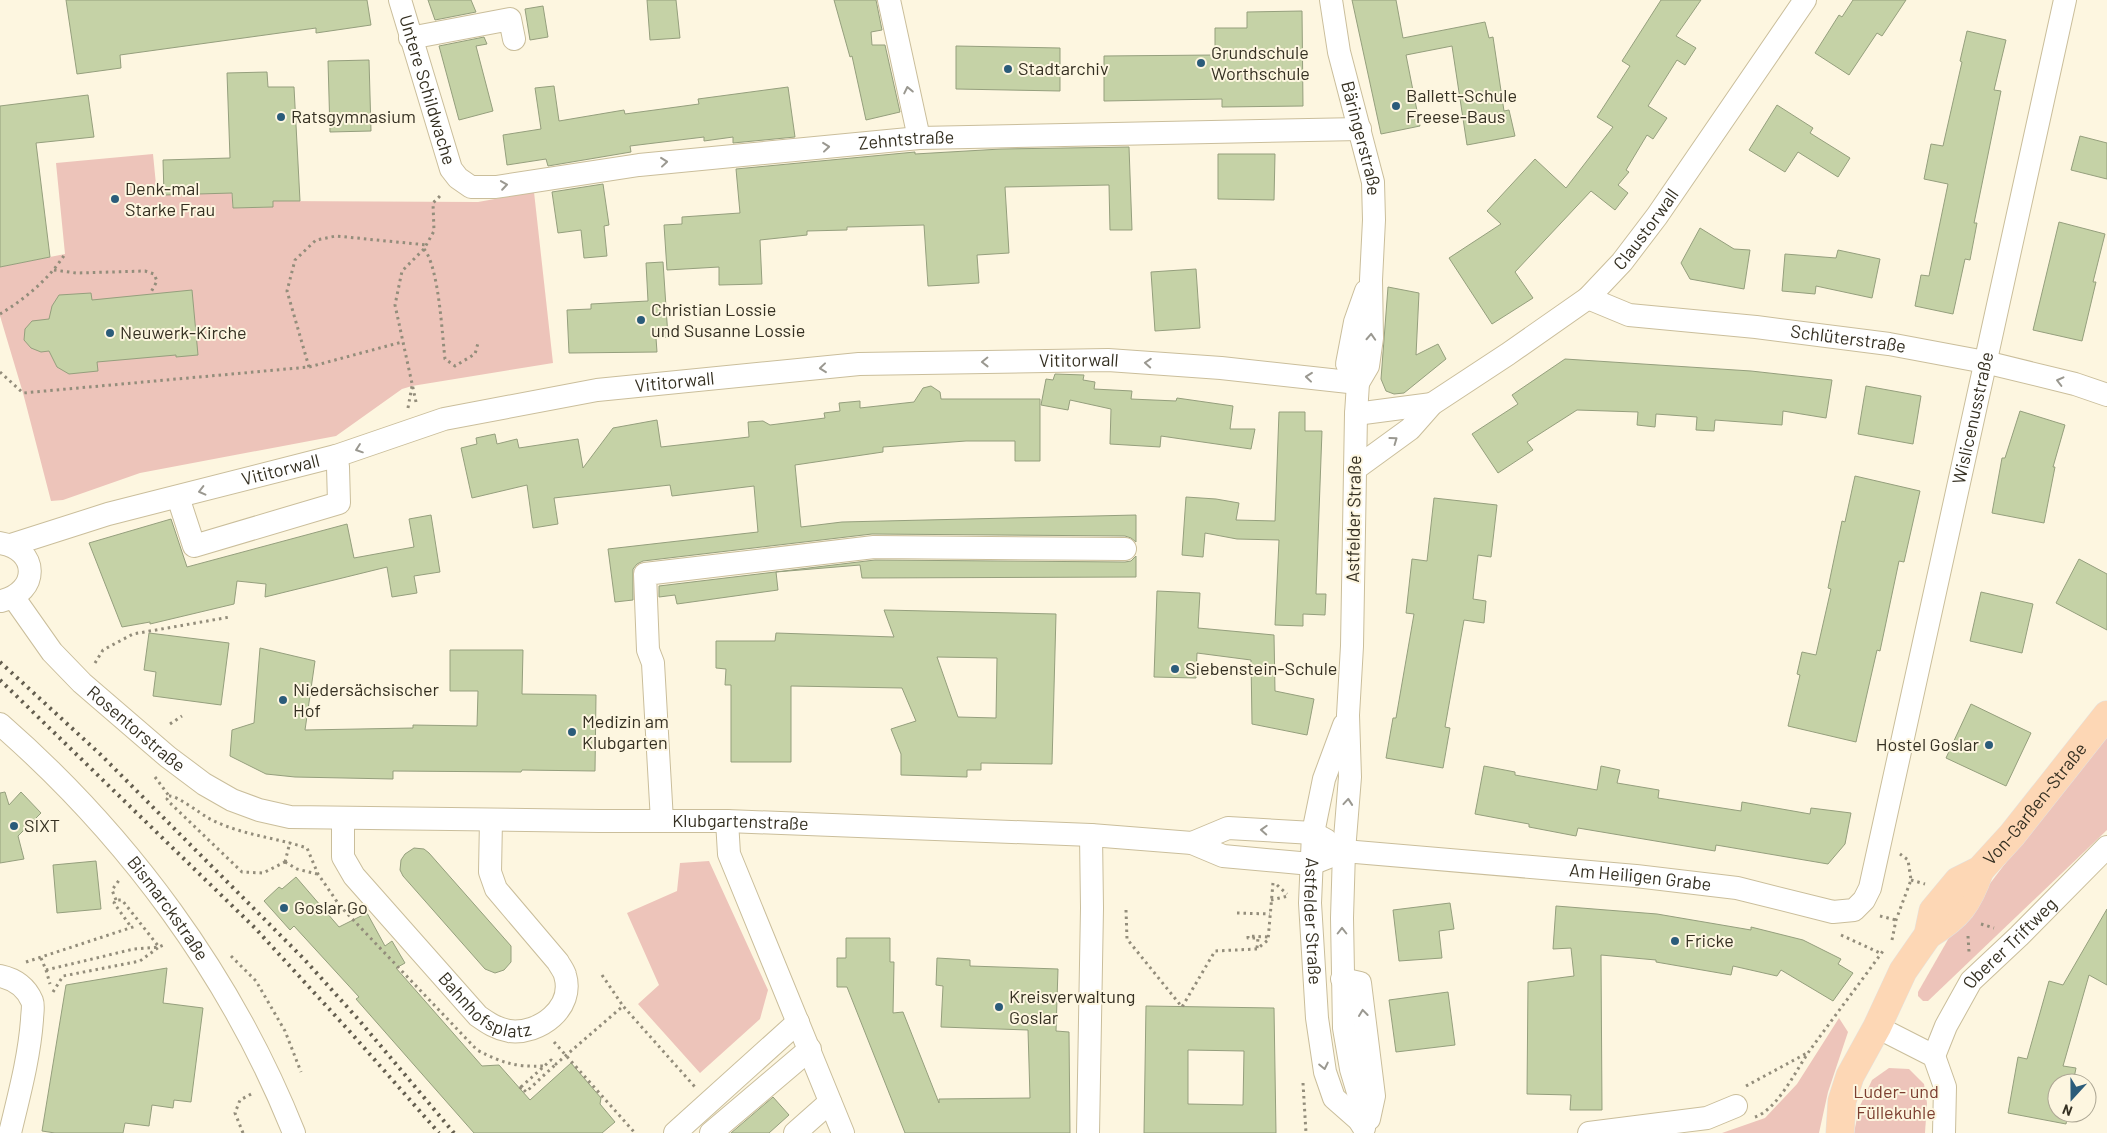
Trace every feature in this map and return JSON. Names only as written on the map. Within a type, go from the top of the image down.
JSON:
[{"type":"main road","name":"Von-Garßen-Straße","points":[[1842,1133],[1842,1101],[1850,1076],[1877,1027],[1903,971],[1928,935],[1934,911],[1942,898],[1958,881],[1980,870],[2012,835],[2107,714]]},
{"type":"main road","name":"Von-Garßen-Straße","points":[[1928,935],[1961,915],[1980,870]]},
{"type":"street","name":"Untere Schildwache","points":[[400,0],[451,169],[458,178]]},
{"type":"street","points":[[889,0],[919,138]]},
{"type":"street","name":"Bäringerstraße","points":[[1331,0],[1339,52],[1373,182],[1374,220],[1371,280],[1362,300],[1347,364],[1358,383]]},
{"type":"street","name":"Claustorwall","points":[[1355,469],[1410,429],[1432,404],[1588,298],[1622,262],[1657,216],[1805,0]]},
{"type":"street","name":"Wislicenusstraße","points":[[1881,837],[2065,0]]},
{"type":"street","points":[[410,38],[510,19],[514,39]]},
{"type":"street","name":"Zehntstraße","points":[[458,178],[471,187],[496,187],[639,165],[919,138],[1360,128]]},
{"type":"street","name":"Schlüterstraße","points":[[1588,298],[1628,315],[1756,327],[1852,339],[1984,362],[2075,384],[2107,395]]},
{"type":"street","name":"Vititorwall","points":[[3,543],[108,514],[336,456],[444,420],[597,390],[859,364],[1108,360],[1221,368],[1358,383]]},
{"type":"street","name":"Astfelder Straße","points":[[1348,715],[1324,779],[1313,833],[1310,903],[1320,1046],[1325,1072],[1334,1098],[1364,1129],[1374,1096],[1351,981],[1344,851],[1350,777],[1348,715],[1352,646],[1358,383]]},
{"type":"street","name":"Claustorwall","points":[[1356,414],[1432,404]]},
{"type":"street","points":[[178,496],[194,546],[339,503],[336,456]]},
{"type":"street","name":"Rosentorstraße","points":[[3,543],[20,551],[27,560],[30,570],[28,582],[23,592],[7,600],[82,683],[168,757],[204,784],[232,800],[258,810],[290,817]]},
{"type":"street","points":[[662,821],[653,663],[648,650],[645,574],[874,547],[1125,549]]},
{"type":"street","name":"Bismarckstraße","points":[[0,724],[33,752],[109,831],[137,865],[188,935],[223,990],[250,1038],[287,1131]]},
{"type":"street","name":"Klubgartenstraße","points":[[290,817],[727,821],[1091,835],[1192,843],[1223,856],[1311,864]]},
{"type":"street","name":"Bahnhofsplatz","points":[[344,818],[343,857],[354,876],[478,1016],[492,1026],[501,1029],[526,1031],[539,1027],[558,1012],[564,1001],[566,975],[558,962],[496,889],[490,872],[491,820]]},
{"type":"street","points":[[727,821],[729,854],[843,1133]]},
{"type":"street","name":"Klubgartenstraße","points":[[1192,843],[1228,828],[1313,833]]},
{"type":"street","name":"Am Heiligen Grabe","points":[[1313,833],[1344,851],[1636,876],[1737,888],[1833,912],[1854,910],[1864,900],[1870,888],[1881,837]]},
{"type":"street","points":[[1088,1133],[1092,908],[1091,835]]},
{"type":"street","name":"Oberer Triftweg","points":[[1934,1056],[1946,1026],[1971,981],[2107,847]]},
{"type":"street","name":"Am Heiligen Grabe","points":[[1311,864],[1344,851]]},
{"type":"street","points":[[0,976],[9,978],[17,983],[25,990],[33,1003],[30,1051],[10,1133]]},
{"type":"street","points":[[675,1133],[798,1022]]},
{"type":"street","points":[[1877,1027],[1934,1056],[1945,1087],[1944,1133]]},
{"type":"street","points":[[711,1133],[810,1049]]},
{"type":"street","points":[[795,1133],[830,1102]]},
{"type":"street","points":[[1589,1133],[1674,1128],[1707,1118],[1741,1113]]},
{"type":"path","points":[[416,402],[395,305],[402,271],[424,250],[434,231],[433,202],[458,178]]},
{"type":"path","points":[[309,367],[287,291],[295,260],[316,240],[336,236],[427,245]]},
{"type":"path","points":[[424,250],[429,256],[437,293],[445,359],[455,366],[474,354],[478,343]]},
{"type":"path","points":[[0,314],[17,304],[54,270],[66,254]]},
{"type":"path","points":[[54,270],[76,273],[145,271],[154,274],[157,281],[150,294]]},
{"type":"path","points":[[0,372],[23,393],[309,367],[402,342]]},
{"type":"path","points":[[103,650],[133,634],[230,617]]},
{"type":"path","points":[[170,724],[182,716]]},
{"type":"path","points":[[155,777],[169,796],[167,799],[169,802],[242,872],[263,873],[285,862],[290,842]]},
{"type":"path","points":[[282,841],[307,848],[318,874],[298,869],[285,862]]},
{"type":"path","points":[[1809,1052],[1746,1087],[1741,1113],[1762,1114],[1776,1100],[1892,939],[1896,920],[1911,880]]},
{"type":"path","points":[[1126,910],[1127,940],[1182,1007],[1215,951],[1257,949],[1268,940],[1273,881]]},
{"type":"path","points":[[112,890],[116,900],[114,903],[116,908],[131,927]]},
{"type":"path","points":[[1271,900],[1289,896]]},
{"type":"path","points":[[116,900],[122,900],[159,947]]},
{"type":"path","points":[[1833,912],[1828,930],[1864,944],[1882,954]]},
{"type":"path","points":[[1237,913],[1270,914]]},
{"type":"path","points":[[1961,915],[2018,936]]},
{"type":"path","points":[[1961,915],[1968,930],[1971,981]]},
{"type":"path","points":[[136,926],[42,958],[46,970],[134,949],[159,947]]},
{"type":"path","points":[[33,1003],[52,992],[63,976],[140,961],[159,947],[188,935]]},
{"type":"path","points":[[1257,949],[1258,938],[1248,938],[1248,936],[1268,937]]},
{"type":"path","points":[[236,960],[256,981],[280,1023],[301,1072]]},
{"type":"path","points":[[602,975],[623,1006],[709,1102]]},
{"type":"path","points":[[556,1064],[551,1060],[521,1088],[526,1092],[623,1006]]},
{"type":"path","points":[[566,1056],[635,1133]]},
{"type":"path","points":[[243,1133],[235,1113],[240,1100],[258,1090]]},
{"type":"green space","points":[[153,154],[157,195],[215,193],[231,187],[233,208],[273,207],[273,201],[478,202],[534,192],[553,363],[412,386],[402,389],[336,436],[140,473],[63,500],[51,501],[23,393],[0,316],[0,267],[65,254],[56,163]]},
{"type":"green space","points":[[2107,730],[2107,830],[1928,1001],[1923,1001],[1918,996],[1918,992],[1950,936]]},
{"type":"green space","points":[[709,861],[768,990],[760,1019],[700,1073],[638,1004],[659,985],[627,913],[677,891],[680,863]]},
{"type":"green space","points":[[1839,1018],[1848,1032],[1828,1092],[1819,1133],[1722,1133],[1765,1118],[1797,1084]]},
{"type":"green space","name":"Luder- und Füllekuhle","points":[[1889,1068],[1909,1069],[1924,1084],[1927,1103],[1925,1133],[1854,1133],[1859,1108],[1872,1080]]},
{"type":"building","points":[[66,0],[367,0],[371,25],[316,33],[316,28],[120,55],[121,68],[77,74]]},
{"type":"building","points":[[428,0],[471,0],[476,12],[435,20]]},
{"type":"building","points":[[647,0],[676,0],[680,38],[650,40]]},
{"type":"building","points":[[834,0],[876,0],[882,30],[871,32],[872,45],[885,45],[900,112],[866,120],[852,56],[850,57]]},
{"type":"building","points":[[1352,0],[1396,0],[1403,38],[1485,22],[1489,38],[1493,37],[1504,111],[1509,110],[1515,136],[1467,145],[1452,46],[1406,55],[1420,126],[1381,134]]},
{"type":"building","points":[[1661,0],[1701,0],[1676,36],[1696,48],[1685,65],[1677,60],[1648,106],[1667,118],[1653,139],[1647,135],[1626,170],[1629,172],[1618,185],[1628,193],[1615,210],[1591,191],[1515,272],[1533,298],[1492,324],[1449,258],[1501,224],[1487,211],[1535,159],[1566,188],[1613,127],[1597,117],[1630,66],[1622,61]]},
{"type":"building","points":[[1853,0],[1906,0],[1882,36],[1877,33],[1849,75],[1815,53],[1839,15],[1842,17]]},
{"type":"building","points":[[543,6],[548,37],[530,40],[525,9]]},
{"type":"building","name":"Grundschule Worthschule","points":[[1302,11],[1303,106],[1222,107],[1222,99],[1104,101],[1104,56],[1215,55],[1215,28],[1247,28],[1247,12]]},
{"type":"building","points":[[1967,31],[2006,40],[1994,90],[2001,91],[1974,223],[1977,223],[1970,260],[1965,259],[1953,314],[1915,306],[1921,275],[1929,276],[1948,184],[1924,179],[1931,144],[1943,146]]},
{"type":"building","points":[[484,37],[487,44],[476,46],[493,111],[459,120],[439,46]]},
{"type":"building","name":"Stadtarchiv","points":[[956,46],[1060,48],[1060,91],[956,89]]},
{"type":"building","points":[[369,60],[371,131],[330,132],[328,61]]},
{"type":"building","points":[[267,72],[268,87],[294,87],[300,201],[273,201],[273,207],[233,208],[232,193],[164,195],[163,160],[230,158],[227,73]]},
{"type":"building","points":[[554,86],[559,121],[624,110],[625,114],[699,104],[698,99],[788,87],[795,137],[733,143],[733,137],[704,141],[704,137],[630,146],[631,152],[548,166],[546,159],[507,165],[503,135],[541,129],[535,88]]},
{"type":"building","points":[[88,95],[94,137],[36,143],[50,257],[0,267],[0,106]]},
{"type":"building","points":[[1777,105],[1813,128],[1810,133],[1850,158],[1838,177],[1798,152],[1785,172],[1749,150]]},
{"type":"building","points":[[2080,136],[2107,143],[2107,179],[2071,170]]},
{"type":"building","points":[[1129,147],[1132,230],[1110,230],[1109,185],[1005,187],[1009,253],[977,255],[979,283],[928,286],[924,225],[847,227],[847,230],[807,231],[807,235],[760,240],[762,284],[719,285],[719,267],[667,270],[664,225],[682,224],[682,217],[740,213],[736,169],[915,152],[915,154],[1001,149]]},
{"type":"building","points":[[1218,154],[1275,154],[1274,200],[1218,199]]},
{"type":"building","points":[[603,184],[609,225],[604,226],[607,256],[584,258],[581,230],[558,233],[552,192]]},
{"type":"building","points":[[2059,222],[2105,234],[2093,282],[2096,282],[2082,341],[2033,330]]},
{"type":"building","points":[[1700,228],[1734,249],[1750,250],[1744,289],[1690,279],[1681,263]]},
{"type":"building","points":[[1838,250],[1880,259],[1872,298],[1816,286],[1815,294],[1782,291],[1785,254],[1836,258]]},
{"type":"building","points":[[663,262],[668,337],[656,338],[657,352],[569,353],[567,310],[591,309],[591,304],[648,301],[646,263]]},
{"type":"building","points":[[1196,269],[1200,328],[1155,331],[1151,272]]},
{"type":"building","points":[[1388,287],[1419,293],[1416,355],[1438,344],[1446,359],[1404,393],[1394,394],[1386,391],[1381,379]]},
{"type":"building","name":"Neuwerk-Kirche","points":[[192,290],[198,355],[176,357],[176,355],[97,362],[98,371],[69,374],[57,367],[49,351],[41,352],[31,348],[24,340],[25,329],[32,321],[49,319],[52,306],[59,295],[91,293],[92,300]]},
{"type":"building","points":[[1565,359],[1751,371],[1832,380],[1826,418],[1783,411],[1782,425],[1715,420],[1714,431],[1696,430],[1697,417],[1656,414],[1655,427],[1637,425],[1638,412],[1577,410],[1527,442],[1533,450],[1498,473],[1472,434],[1518,404],[1512,395]]},
{"type":"building","points":[[1055,374],[1084,375],[1083,380],[1095,382],[1094,389],[1132,391],[1131,399],[1176,401],[1177,398],[1233,406],[1230,429],[1255,429],[1251,449],[1161,436],[1160,447],[1110,444],[1111,409],[1070,400],[1068,410],[1041,405],[1046,379],[1053,380]]},
{"type":"building","points":[[931,386],[940,392],[941,399],[1040,399],[1040,461],[1015,461],[1015,441],[966,441],[883,447],[883,452],[795,465],[801,527],[842,522],[1136,515],[1136,542],[1125,536],[872,534],[643,561],[633,569],[633,600],[615,602],[608,549],[758,532],[754,486],[672,496],[670,485],[554,498],[558,524],[533,528],[527,485],[472,498],[461,448],[477,444],[476,438],[495,434],[497,444],[517,439],[519,448],[578,439],[583,468],[613,428],[657,420],[661,447],[749,437],[748,422],[763,421],[770,425],[825,418],[824,413],[840,411],[839,403],[860,401],[860,408],[914,402],[923,388]]},
{"type":"building","points":[[1866,386],[1921,396],[1913,444],[1858,434]]},
{"type":"building","points":[[2020,411],[2065,425],[2053,467],[2055,467],[2044,523],[1992,513],[2002,458],[2005,458]]},
{"type":"building","points":[[1279,412],[1305,412],[1305,431],[1322,431],[1316,594],[1326,594],[1325,615],[1303,614],[1303,626],[1275,625],[1279,540],[1237,539],[1205,533],[1203,557],[1182,555],[1186,497],[1239,503],[1236,520],[1275,521]]},
{"type":"building","points":[[1855,476],[1920,491],[1904,562],[1899,561],[1880,651],[1877,650],[1856,742],[1788,726],[1800,675],[1797,674],[1802,652],[1816,655],[1831,589],[1828,588],[1842,521],[1845,522]]},
{"type":"building","points":[[1434,498],[1497,505],[1491,557],[1478,555],[1473,599],[1486,601],[1484,623],[1464,620],[1445,727],[1450,728],[1443,768],[1386,758],[1393,718],[1396,718],[1414,614],[1406,613],[1412,559],[1427,561]]},
{"type":"building","points":[[431,515],[440,572],[414,576],[417,593],[392,597],[387,567],[265,597],[266,584],[237,581],[234,604],[150,624],[150,622],[122,627],[89,543],[171,519],[187,567],[347,524],[354,558],[414,547],[409,519]]},
{"type":"building","points":[[1136,556],[1136,577],[862,578],[860,565],[776,572],[778,590],[677,604],[675,595],[659,597],[659,586],[875,560],[1125,562],[1131,561]]},
{"type":"building","points":[[2079,559],[2107,574],[2107,630],[2056,603]]},
{"type":"building","name":"Siebenstein-Schule","points":[[1157,591],[1200,593],[1198,628],[1274,635],[1275,691],[1314,699],[1307,735],[1252,724],[1251,660],[1197,653],[1196,678],[1154,677]]},
{"type":"building","points":[[1981,592],[2033,604],[2022,653],[1970,641]]},
{"type":"building","points":[[884,610],[1056,614],[1052,764],[981,763],[981,770],[967,770],[967,777],[901,775],[901,754],[891,729],[916,721],[902,688],[791,686],[791,762],[731,762],[731,685],[725,685],[726,669],[716,668],[716,641],[775,641],[776,633],[894,637]],"holes":[[[937,657],[997,658],[996,718],[958,717]]]},
{"type":"building","points":[[149,633],[229,643],[221,705],[153,696],[156,672],[144,670]]},
{"type":"building","points":[[260,648],[315,661],[305,730],[413,728],[413,725],[477,726],[478,691],[450,691],[450,650],[523,650],[522,694],[596,695],[595,771],[393,771],[393,779],[295,777],[266,774],[230,756],[232,730],[254,723]]},
{"type":"building","name":"Hostel Goslar","points":[[1971,704],[2031,733],[2006,786],[1946,758]]},
{"type":"building","points":[[1484,766],[1515,772],[1515,775],[1597,790],[1601,766],[1620,770],[1617,783],[1659,790],[1658,798],[1741,811],[1742,802],[1810,814],[1811,808],[1851,813],[1845,844],[1828,864],[1716,845],[1715,851],[1578,828],[1576,836],[1529,827],[1529,824],[1475,814]]},
{"type":"building","name":"SIXT","points":[[5,792],[9,805],[21,792],[41,813],[18,836],[24,859],[0,863],[0,793]]},
{"type":"building","points":[[414,848],[424,849],[429,853],[511,946],[511,962],[504,970],[495,973],[485,969],[403,876],[400,870],[401,860],[405,854]]},
{"type":"building","points":[[96,861],[101,909],[57,913],[53,865]]},
{"type":"building","points":[[296,877],[339,927],[367,913],[385,946],[392,941],[405,963],[396,968],[482,1066],[499,1065],[530,1100],[571,1063],[601,1098],[600,1104],[615,1122],[602,1133],[474,1133],[356,999],[359,997],[294,926],[290,930],[264,901],[279,887],[282,889]]},
{"type":"building","points":[[1450,903],[1454,929],[1439,931],[1442,958],[1399,961],[1393,910]]},
{"type":"building","points":[[1556,906],[1657,914],[1751,930],[1751,927],[1803,940],[1841,959],[1838,964],[1853,973],[1833,1001],[1781,970],[1777,976],[1733,966],[1731,975],[1656,962],[1656,960],[1601,955],[1602,1110],[1570,1110],[1571,1095],[1527,1094],[1528,982],[1574,976],[1571,948],[1553,949]]},
{"type":"building","points":[[2107,909],[2107,985],[2089,975],[2063,1066],[2076,1068],[2075,1073],[2047,1073],[2047,1120],[2008,1113],[2018,1057],[2027,1059],[2049,981],[2063,985]]},
{"type":"building","points":[[846,938],[890,938],[890,962],[894,962],[893,1013],[903,1012],[939,1103],[939,1099],[1030,1098],[1028,1030],[941,1027],[943,986],[936,985],[937,958],[970,960],[970,966],[1058,969],[1056,1031],[1069,1032],[1070,1133],[905,1133],[847,987],[837,987],[837,958],[846,958]]},
{"type":"building","points":[[167,968],[163,1003],[203,1008],[191,1102],[174,1100],[173,1108],[152,1105],[149,1126],[125,1123],[123,1133],[55,1133],[42,1131],[66,985]]},
{"type":"building","points":[[1448,992],[1455,1045],[1396,1052],[1389,1000]]},
{"type":"building","points":[[1146,1006],[1274,1008],[1276,1133],[1144,1133]],"holes":[[[1188,1050],[1244,1051],[1243,1105],[1188,1104]]]},
{"type":"building","points":[[773,1097],[789,1115],[769,1133],[731,1133]]},
{"type":"railway","points":[[0,662],[101,755],[304,959],[358,1019],[454,1133]]},
{"type":"railway","points":[[0,680],[255,928],[439,1133]]},
{"type":"place","name":"Grundschule Worthschule","points":[[1201,63]]},
{"type":"place","name":"Stadtarchiv","points":[[1008,69]]},
{"type":"place","name":"Ballett-Schule Freese-Baus","points":[[1396,106]]},
{"type":"place","name":"Ratsgymnasium","points":[[281,117]]},
{"type":"place","name":"Denk-mal Starke Frau","points":[[115,199]]},
{"type":"place","name":"Christian Lossie und Susanne Lossie","points":[[641,320]]},
{"type":"place","name":"Neuwerk-Kirche","points":[[110,333]]},
{"type":"place","name":"Siebenstein-Schule","points":[[1175,669]]},
{"type":"place","name":"Niedersächsischer Hof","points":[[283,700]]},
{"type":"place","name":"Medizin am Klubgarten","points":[[572,732]]},
{"type":"place","name":"Hostel Goslar","points":[[1989,745]]},
{"type":"place","name":"SIXT","points":[[14,826]]},
{"type":"place","name":"Goslar Go","points":[[284,908]]},
{"type":"place","name":"Fricke","points":[[1675,941]]},
{"type":"place","name":"Kreisverwaltung Goslar","points":[[999,1007]]}]
